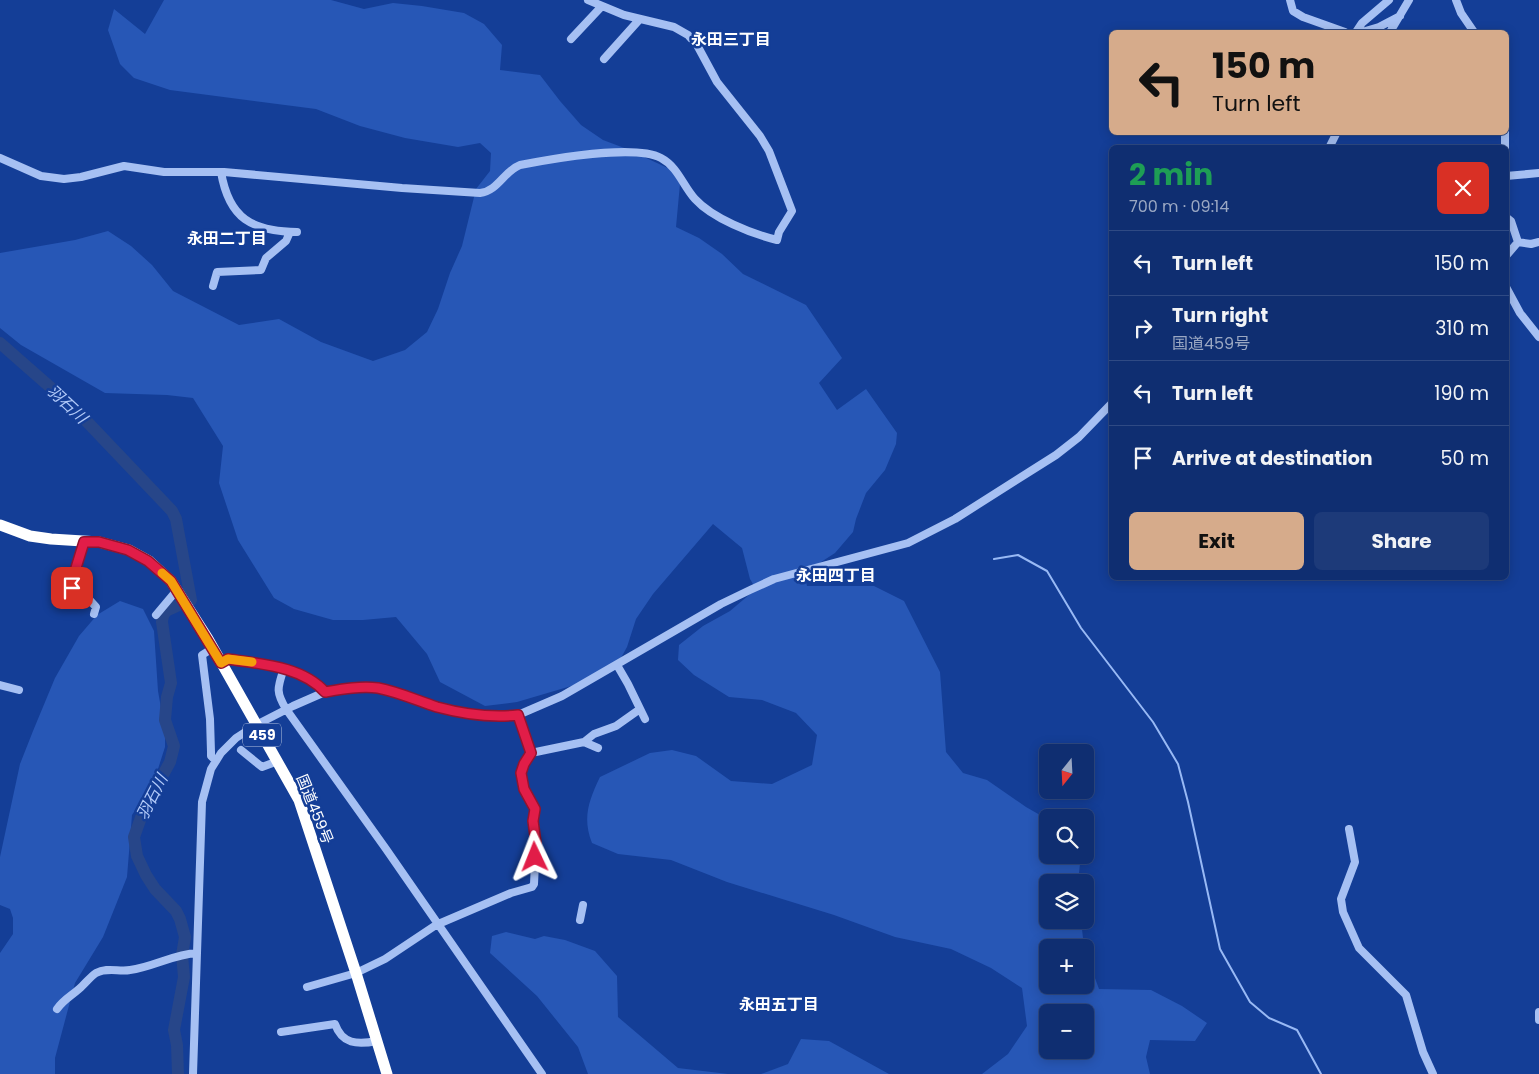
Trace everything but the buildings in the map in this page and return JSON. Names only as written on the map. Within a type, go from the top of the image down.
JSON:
[{"type":"highway","name":"国道459号","points":[[0,525],[30,536],[51,540],[99,542],[128,550],[143,558],[171,581],[213,648],[299,800],[387,1074]]},
{"type":"street","points":[[0,158],[41,176],[64,180],[124,166],[164,172],[221,172],[480,193],[489,191],[514,167],[520,165],[621,152],[645,152],[661,158],[670,164],[694,198],[702,206],[738,226],[777,240],[779,232],[792,211],[769,151],[760,136],[717,82],[697,45],[688,36],[666,24],[639,20],[588,0]]},
{"type":"street","points":[[1290,0],[1293,11],[1320,28],[1333,30]]},
{"type":"street","points":[[1357,30],[1362,23],[1389,0]]},
{"type":"street","points":[[1391,30],[1410,0]]},
{"type":"street","points":[[1456,0],[1461,13],[1473,30]]},
{"type":"street","points":[[571,38],[602,6]]},
{"type":"street","points":[[1369,30],[1400,16]]},
{"type":"street","points":[[604,59],[639,20]]},
{"type":"street","points":[[213,286],[217,272],[261,270],[266,258],[294,232],[275,232],[244,220],[230,201],[221,172]]},
{"type":"street","points":[[1509,176],[1539,173]]},
{"type":"street","points":[[1509,219],[1518,242]]},
{"type":"street","points":[[1518,242],[1530,244],[1539,242]]},
{"type":"street","points":[[1509,252],[1518,242]]},
{"type":"street","points":[[1509,293],[1520,313],[1539,337]]},
{"type":"street","points":[[193,1074],[202,802],[211,769],[221,753],[236,738],[286,709],[325,692],[363,687],[378,688],[402,694],[438,707],[461,712],[490,716],[518,715],[562,696],[721,604],[750,590],[789,575],[908,543],[955,519],[1056,455],[1079,437],[1109,406]]},
{"type":"street","points":[[84,542],[71,584],[72,588],[86,596],[96,607],[94,614]]},
{"type":"street","points":[[156,615],[177,590]]},
{"type":"street","points":[[213,648],[202,655],[210,719],[211,756],[216,761]]},
{"type":"street","points":[[221,663],[228,659],[284,668],[319,686],[325,692]]},
{"type":"street","points":[[617,665],[645,719]]},
{"type":"street","points":[[284,668],[278,693],[286,709],[542,1074]]},
{"type":"street","points":[[0,685],[19,690]]},
{"type":"street","points":[[307,987],[356,973],[385,958],[438,924],[511,893],[532,887],[534,884],[536,843],[533,821],[535,809],[524,789],[521,773],[524,764],[531,753],[584,742],[594,734],[616,726],[640,709]]},
{"type":"street","points":[[518,715],[531,753]]},
{"type":"street","points":[[584,742],[598,748]]},
{"type":"street","points":[[240,750],[262,767],[278,761]]},
{"type":"street","points":[[1349,829],[1355,862],[1341,899],[1343,912],[1359,948],[1406,995],[1433,1074]]},
{"type":"street","points":[[580,920],[583,906]]},
{"type":"street","points":[[57,1009],[62,1001],[95,974],[109,970],[131,970],[179,956],[197,953]]},
{"type":"street","points":[[1539,1012],[1539,1020]]},
{"type":"street","points":[[281,1032],[335,1024],[340,1036],[344,1039],[366,1043],[377,1041]]},
{"type":"shaded area","points":[[164,0],[331,0],[364,9],[393,3],[464,13],[484,24],[502,45],[500,70],[540,75],[581,125],[603,140],[672,170],[680,184],[676,227],[699,238],[722,254],[743,274],[806,305],[842,358],[819,383],[837,410],[866,389],[897,433],[896,444],[885,470],[866,493],[853,532],[835,553],[804,573],[807,586],[874,586],[904,601],[940,672],[946,752],[963,773],[987,780],[1039,814],[1039,864],[1080,864],[1079,874],[1039,874],[1039,929],[1082,929],[1083,939],[1039,939],[1039,994],[1094,994],[1094,975],[1099,989],[1151,990],[1182,1006],[1207,1023],[1195,1041],[1150,1040],[1146,1057],[1150,1074],[982,1074],[1008,1054],[1027,1026],[1022,988],[991,968],[951,949],[895,937],[834,915],[727,882],[671,860],[618,854],[592,843],[587,825],[587,817],[590,801],[600,777],[650,753],[672,750],[696,756],[731,781],[772,784],[812,765],[817,735],[796,713],[762,700],[729,697],[694,675],[678,660],[679,645],[703,626],[730,611],[756,589],[750,579],[742,548],[713,524],[653,594],[636,619],[627,647],[617,665],[578,684],[517,702],[485,706],[440,682],[427,654],[396,617],[333,620],[294,609],[274,598],[238,540],[219,483],[223,446],[193,398],[167,395],[105,393],[21,345],[0,328],[0,253],[75,240],[108,231],[131,246],[152,265],[173,291],[239,325],[279,319],[321,342],[373,361],[405,350],[427,332],[438,309],[450,273],[462,246],[476,189],[490,171],[491,153],[480,143],[458,147],[405,138],[360,126],[316,109],[170,90],[134,78],[120,64],[108,30],[114,9],[145,34]]},
{"type":"shaded area","points":[[120,601],[143,609],[154,631],[158,691],[165,731],[165,747],[149,789],[132,815],[127,877],[103,937],[75,983],[55,1058],[55,1074],[0,1074],[0,953],[13,934],[13,918],[10,909],[0,905],[0,857],[20,764],[55,678],[79,636],[97,615]]},
{"type":"shaded area","points":[[506,932],[535,939],[544,936],[565,940],[595,951],[617,976],[618,1017],[678,1068],[728,1074],[588,1074],[578,1047],[537,996],[490,953],[492,936]]},
{"type":"shaded area","points":[[801,1039],[829,1041],[889,1074],[761,1074],[788,1064]]},
{"type":"waterway","name":"羽石川","points":[[0,343],[74,408],[172,511],[176,519],[191,600]]},
{"type":"waterway","points":[[994,559],[1018,555],[1047,571],[1081,628],[1153,722],[1178,764],[1220,949],[1250,1002],[1269,1018],[1297,1030],[1321,1074]]},
{"type":"waterway","name":"羽石川","points":[[177,606],[166,611],[162,622],[171,683],[167,697],[165,720],[174,746],[170,762],[143,812],[134,837],[137,856],[146,875],[155,889],[176,911],[185,937],[182,955],[184,977],[174,1030],[177,1045],[178,1074]]},
{"type":"slow traffic","points":[[162,573],[171,581],[221,663],[228,659],[252,662]]},
{"type":"district","name":"永田三丁目","points":[[731,39]]},
{"type":"district","name":"永田二丁目","points":[[227,238]]},
{"type":"district","name":"永田四丁目","points":[[836,575]]},
{"type":"district","name":"永田五丁目","points":[[779,1004]]},
{"type":"route","points":[[72,588],[71,584],[84,542],[99,542],[128,550],[148,561],[171,581],[221,663],[228,659],[274,665],[290,670],[319,686],[325,692],[363,687],[378,688],[402,694],[438,707],[461,712],[490,716],[518,715],[531,753],[521,773],[524,789],[535,809],[533,821],[536,843],[535,857]]}]
